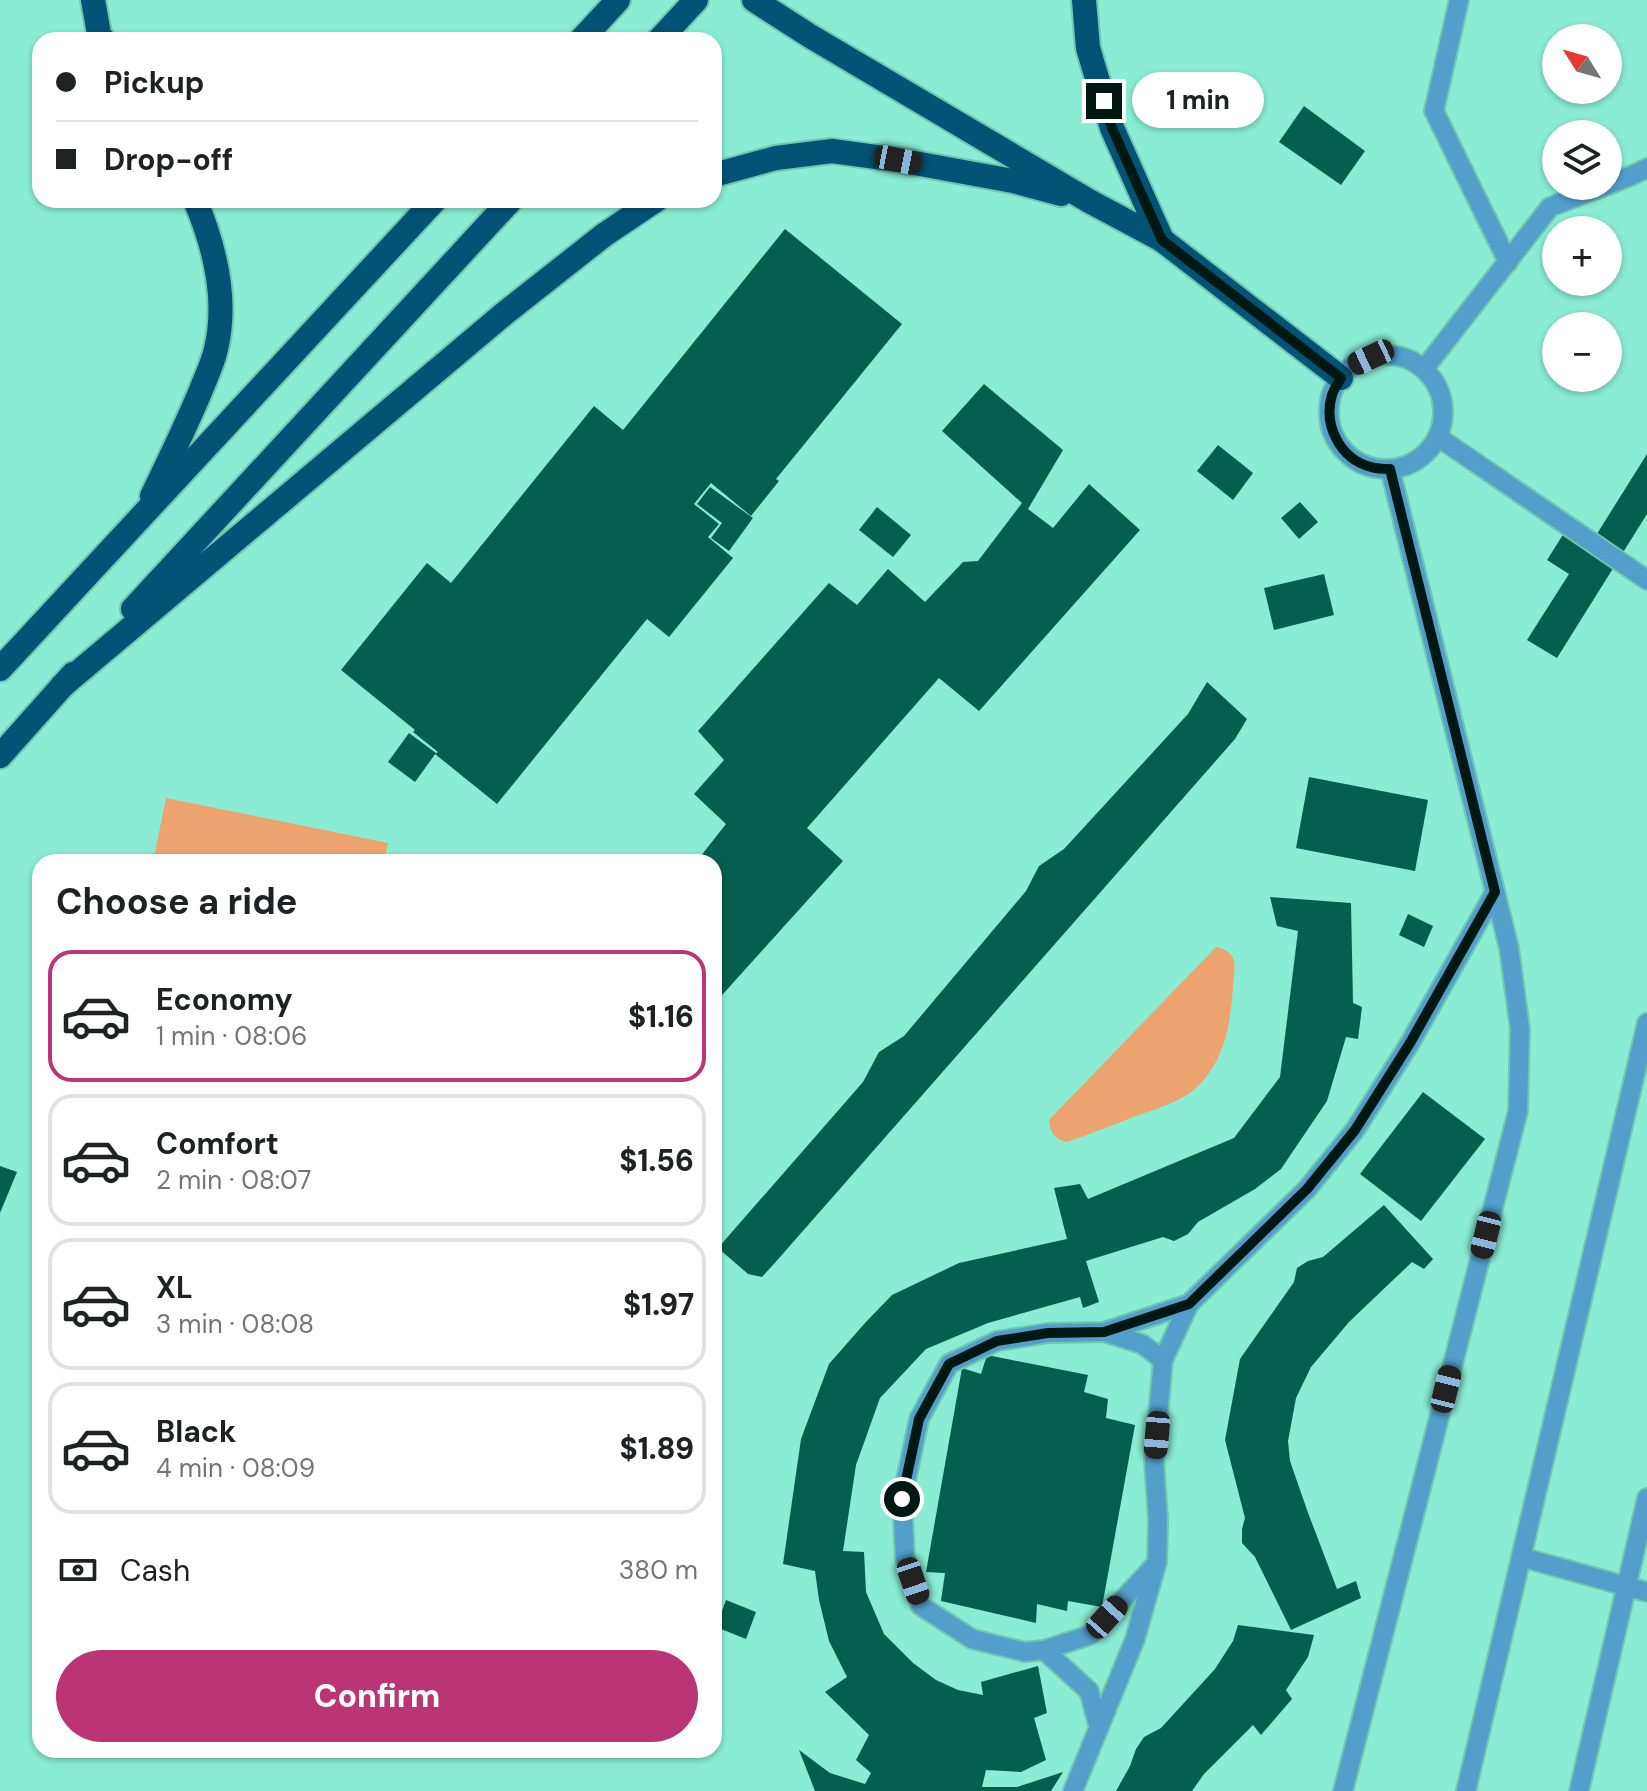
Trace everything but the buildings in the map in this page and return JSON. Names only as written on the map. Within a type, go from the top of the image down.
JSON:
[{"type":"highway","points":[[93,0],[99,32]]},
{"type":"highway","points":[[588,32],[618,0]]},
{"type":"highway","points":[[666,32],[696,0]]},
{"type":"highway","points":[[754,0],[1089,201],[1162,240],[1341,378]]},
{"type":"highway","points":[[1084,0],[1088,48],[1112,128],[1162,240]]},
{"type":"highway","points":[[722,173],[776,158],[832,151],[1013,181],[1089,201]]},
{"type":"highway","points":[[142,518],[188,421],[216,351],[221,318],[220,288],[215,256],[199,208]]},
{"type":"highway","points":[[0,669],[428,208]]},
{"type":"highway","points":[[0,756],[504,208]]},
{"type":"highway","points":[[62,686],[505,313],[604,235],[644,208]]},
{"type":"lane","points":[[1459,0],[1434,111],[1508,262]]},
{"type":"lane","points":[[1622,179],[1647,168]]},
{"type":"lane","points":[[1424,369],[1550,207],[1569,200]]},
{"type":"lane","points":[[1390,355],[1424,369],[1436,383],[1443,401],[1443,419],[1438,437],[1429,450],[1405,466],[1390,469],[1371,468],[1341,448],[1332,431],[1329,413],[1332,394],[1341,378],[1354,365],[1371,357],[1390,355]]},
{"type":"lane","points":[[1438,437],[1647,580]]},
{"type":"lane","points":[[1343,1791],[1518,1111],[1520,1029],[1509,948],[1390,469]]},
{"type":"lane","points":[[1073,1791],[1135,1639],[1157,1562],[1154,1460],[1163,1360],[1189,1304],[1307,1189],[1355,1130],[1410,1043],[1495,892]]},
{"type":"lane","points":[[1466,1791],[1647,1023]]},
{"type":"lane","points":[[1157,1562],[1090,1635],[1044,1650],[1025,1652],[972,1639],[921,1606],[905,1557],[902,1499],[919,1419],[949,1364],[997,1341],[1048,1333],[1104,1332],[1189,1304]]},
{"type":"lane","points":[[1104,1332],[1142,1344],[1163,1360]]},
{"type":"lane","points":[[1579,1791],[1647,1498]]},
{"type":"lane","points":[[1521,1557],[1647,1592]]},
{"type":"lane","points":[[1044,1650],[1089,1691],[1099,1728]]},
{"type":"shaded area","points":[[166,798],[388,843],[386,854],[155,854]]},
{"type":"shaded area","points":[[1216,947],[1229,952],[1234,961],[1231,1011],[1222,1049],[1201,1083],[1171,1103],[1093,1133],[1067,1142],[1056,1137],[1049,1120]]},
{"type":"route","points":[[902,1499],[919,1419],[949,1364],[997,1341],[1048,1333],[1104,1332],[1189,1304],[1307,1189],[1355,1130],[1410,1043],[1495,892],[1390,469],[1371,468],[1341,448],[1332,431],[1329,413],[1332,394],[1341,378],[1162,240],[1112,128],[1104,101]]}]
